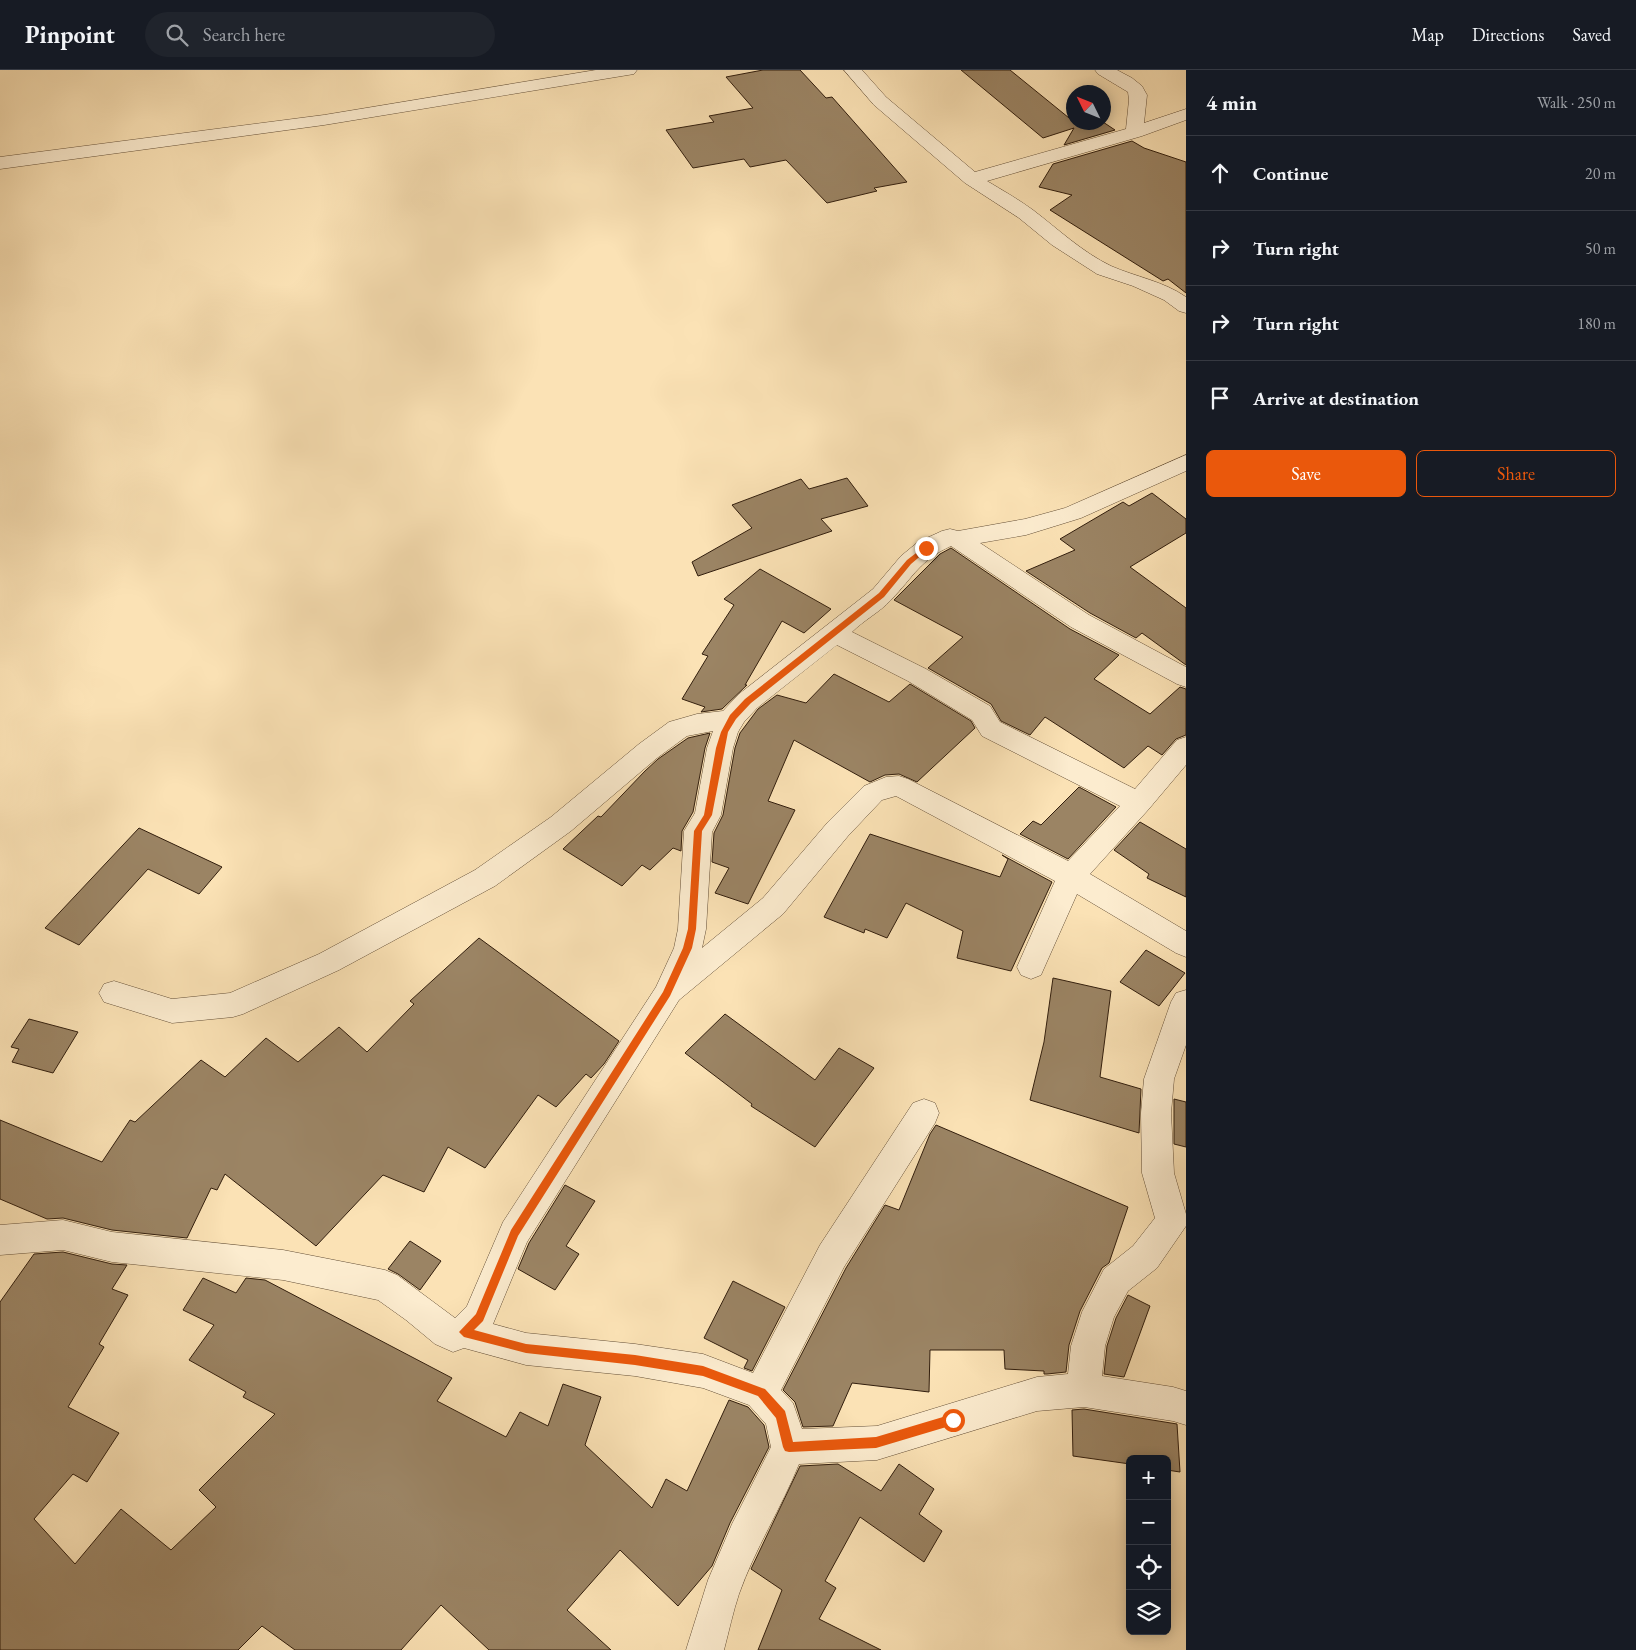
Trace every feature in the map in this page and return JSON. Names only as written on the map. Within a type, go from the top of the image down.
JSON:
[{"type":"street","points":[[0,163],[324,120],[628,70]]},
{"type":"street","points":[[853,70],[880,101],[972,179],[1026,214],[1059,241],[1104,270],[1140,282],[1171,296],[1186,307]]},
{"type":"street","points":[[1104,70],[1127,83],[1138,94],[1139,98],[1135,112],[1136,132]]},
{"type":"street","points":[[972,179],[1136,132],[1186,114]]},
{"type":"street","points":[[958,539],[1026,527],[1073,513],[1186,462]]},
{"type":"street","points":[[0,1240],[62,1235],[112,1247],[283,1265],[385,1286],[447,1334],[454,1336],[464,1332],[479,1317],[514,1233],[667,994],[688,948],[692,929],[698,831],[708,815],[720,748],[725,732],[732,720],[748,701],[882,595],[909,562],[926,548],[950,537],[958,539],[1080,622],[1186,678]]},
{"type":"street","points":[[835,634],[917,675],[981,713],[991,729],[1138,804]]},
{"type":"street","points":[[114,993],[172,1011],[232,1005],[329,962],[485,878],[562,824],[648,751],[678,729],[697,723],[732,720]]},
{"type":"street","points":[[1031,967],[1071,876],[1138,804],[1186,747]]},
{"type":"street","points":[[667,994],[774,906],[838,829],[873,793],[899,786],[1071,876],[1186,945]]},
{"type":"street","points":[[1084,1390],[1088,1346],[1099,1312],[1116,1280],[1145,1257],[1172,1221],[1158,1173],[1156,1113],[1159,1079],[1186,1002]]},
{"type":"street","points":[[761,1392],[832,1256],[924,1113]]},
{"type":"street","points":[[464,1332],[526,1349],[635,1360],[703,1371],[761,1392],[781,1415],[789,1447],[774,1482],[745,1537],[721,1594],[705,1650]]},
{"type":"street","points":[[789,1447],[876,1443],[1037,1394],[1084,1390],[1173,1404],[1186,1408]]},
{"type":"building","points":[[763,70],[800,70],[826,98],[832,97],[907,182],[874,188],[877,191],[827,203],[786,160],[750,167],[744,159],[693,168],[666,130],[714,122],[709,116],[753,108],[726,77]]},
{"type":"building","points":[[961,70],[1010,70],[1066,116],[1066,130],[1068,130],[1043,138]]},
{"type":"building","points":[[1111,127],[1115,130],[1064,145],[1073,130],[1111,130]]},
{"type":"building","points":[[1132,141],[1144,148],[1186,162],[1186,293],[1168,279],[1163,281],[1050,210],[1072,195],[1039,187],[1053,164]]},
{"type":"building","points":[[847,478],[868,506],[821,519],[832,531],[698,576],[692,562],[752,528],[732,505],[801,479],[809,489]]},
{"type":"building","points":[[1152,493],[1186,519],[1186,533],[1130,567],[1186,608],[1186,665],[1142,633],[1136,638],[1090,613],[1026,571],[1075,550],[1060,539],[1123,502],[1129,506]]},
{"type":"building","points":[[951,548],[1070,629],[1119,655],[1094,679],[1150,714],[1180,687],[1186,689],[1186,735],[1176,739],[1162,755],[1148,746],[1124,768],[1045,717],[1030,735],[1001,721],[991,704],[928,668],[963,637],[894,600],[940,554]]},
{"type":"building","points":[[760,569],[831,609],[804,633],[782,621],[745,685],[747,685],[722,709],[701,712],[705,707],[682,699],[708,656],[702,654],[734,605],[724,599]]},
{"type":"building","points":[[834,674],[889,702],[910,684],[971,721],[975,728],[917,782],[899,774],[885,775],[870,782],[794,740],[768,801],[795,810],[748,904],[715,893],[729,868],[712,862],[714,833],[723,815],[735,748],[740,733],[758,709],[777,695],[806,703]]},
{"type":"building","points":[[710,733],[705,748],[693,812],[682,831],[681,851],[673,848],[650,870],[642,865],[622,886],[563,849],[598,816],[601,817],[658,759],[688,738]]},
{"type":"building","points":[[1079,787],[1116,807],[1068,859],[1020,834],[1033,821],[1041,825]]},
{"type":"building","points":[[1140,822],[1186,849],[1186,897],[1147,878],[1149,874],[1114,850]]},
{"type":"building","points":[[139,828],[222,867],[199,894],[148,869],[79,945],[45,928]]},
{"type":"building","points":[[870,834],[1000,877],[1008,859],[1002,855],[1052,882],[1011,971],[957,958],[963,931],[906,903],[887,938],[865,929],[864,933],[824,917]]},
{"type":"building","points":[[479,938],[619,1041],[604,1064],[591,1078],[586,1074],[556,1107],[538,1095],[485,1168],[448,1147],[424,1192],[383,1175],[316,1246],[225,1174],[217,1190],[211,1188],[187,1238],[112,1230],[63,1218],[47,1219],[0,1199],[0,1120],[102,1162],[130,1120],[135,1122],[201,1060],[225,1077],[266,1038],[298,1062],[339,1027],[367,1052],[414,1004],[410,1001]]},
{"type":"building","points":[[1146,950],[1185,973],[1159,1006],[1120,982]]},
{"type":"building","points":[[1053,978],[1111,991],[1100,1077],[1141,1089],[1139,1133],[1030,1100],[1044,1042]]},
{"type":"building","points":[[725,1014],[815,1080],[839,1048],[874,1068],[815,1147],[751,1106],[752,1104],[685,1053]]},
{"type":"building","points":[[29,1019],[78,1032],[53,1073],[12,1062],[19,1049],[11,1047]]},
{"type":"building","points":[[1174,1099],[1186,1102],[1186,1147],[1174,1144]]},
{"type":"building","points":[[936,1125],[1128,1207],[1109,1263],[1102,1268],[1080,1311],[1069,1345],[1066,1372],[1044,1374],[1044,1371],[1005,1369],[1004,1350],[930,1350],[929,1392],[852,1383],[833,1426],[803,1427],[795,1402],[783,1390],[846,1268],[885,1205],[899,1210],[930,1134]]},
{"type":"building","points":[[565,1185],[595,1201],[566,1246],[579,1254],[555,1290],[518,1269],[529,1243]]},
{"type":"building","points":[[410,1241],[441,1261],[420,1290],[388,1269]]},
{"type":"building","points":[[63,1252],[112,1264],[127,1265],[112,1289],[128,1295],[99,1344],[104,1347],[68,1407],[119,1433],[87,1482],[73,1474],[34,1519],[75,1564],[121,1509],[171,1550],[216,1507],[199,1490],[275,1414],[243,1397],[246,1392],[189,1360],[214,1325],[183,1310],[203,1278],[236,1293],[246,1278],[265,1280],[452,1378],[437,1401],[506,1437],[520,1412],[548,1426],[563,1384],[601,1397],[585,1445],[652,1508],[666,1479],[687,1491],[729,1400],[748,1407],[764,1425],[769,1447],[730,1523],[712,1566],[678,1606],[620,1550],[567,1610],[611,1650],[489,1650],[441,1605],[401,1650],[295,1650],[262,1626],[238,1650],[0,1650],[0,1302],[34,1254]]},
{"type":"building","points":[[733,1281],[785,1307],[752,1371],[744,1368],[748,1360],[704,1338]]},
{"type":"building","points":[[1128,1295],[1150,1306],[1124,1377],[1104,1374],[1107,1346],[1116,1318]]},
{"type":"building","points":[[1084,1409],[1177,1424],[1180,1472],[1171,1471],[1171,1455],[1126,1455],[1126,1463],[1073,1456],[1072,1410]]},
{"type":"building","points":[[838,1464],[881,1491],[899,1464],[934,1489],[919,1514],[942,1531],[924,1562],[860,1517],[825,1581],[836,1588],[819,1619],[881,1650],[758,1650],[782,1590],[751,1569],[800,1466]]},
{"type":"route","points":[[926,548],[909,562],[882,595],[748,701],[733,717],[725,732],[720,748],[708,815],[698,831],[692,929],[688,948],[667,994],[514,1233],[479,1317],[464,1332],[526,1349],[635,1360],[703,1371],[761,1392],[781,1415],[789,1447],[876,1443],[953,1420]]}]
